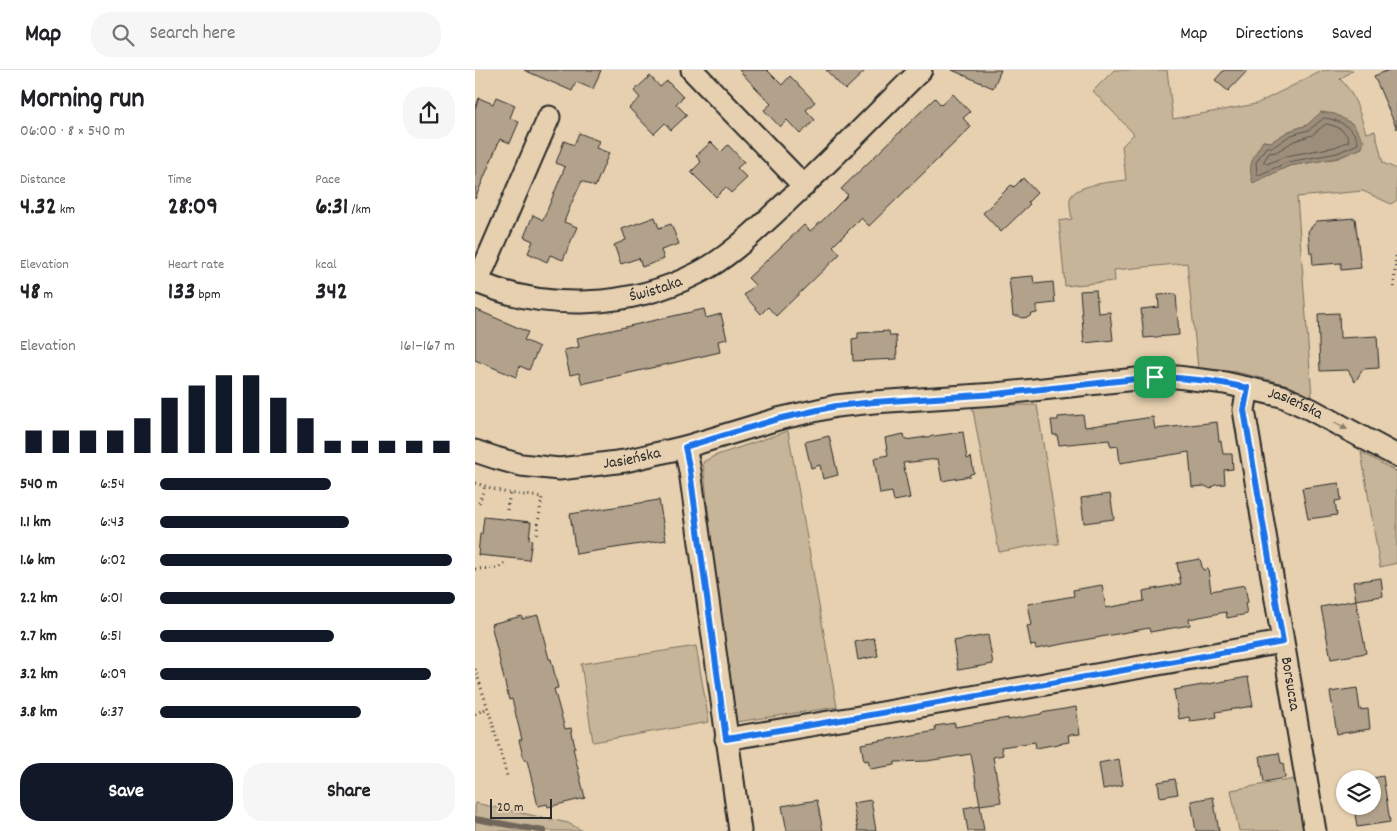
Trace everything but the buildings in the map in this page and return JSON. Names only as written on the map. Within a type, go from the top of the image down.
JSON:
[{"type":"street","points":[[692,70],[804,186]]},
{"type":"street","name":"Świstaka","points":[[549,117],[476,282],[513,294],[557,302],[608,301],[652,292],[698,273],[738,246],[804,186],[921,70]]},
{"type":"street","name":"Jasieńska","points":[[475,451],[521,465],[559,469],[625,461],[685,447],[778,419],[836,406],[996,394],[1155,377],[1177,377],[1225,383],[1282,396],[1310,408],[1397,456]]},
{"type":"street","name":"Borsucza","points":[[1248,388],[1244,410],[1315,831]]},
{"type":"street","points":[[685,447],[690,471],[740,831]]},
{"type":"street","points":[[726,739],[868,716],[1283,642]]},
{"type":"path","points":[[1394,287],[1397,252]]},
{"type":"path","points":[[475,483],[510,493],[542,497],[537,537]]},
{"type":"path","points":[[479,503],[485,486]]},
{"type":"path","points":[[507,510],[510,493]]},
{"type":"path","points":[[475,569],[498,568],[505,564]]},
{"type":"path","points":[[475,669],[507,776]]},
{"type":"path","points":[[475,714],[488,708]]},
{"type":"shaded area","points":[[1114,70],[1167,70],[1173,119],[1256,104],[1324,70],[1353,70],[1340,79],[1353,97],[1366,133],[1375,131],[1383,163],[1397,169],[1397,200],[1391,204],[1363,191],[1297,197],[1312,397],[1274,381],[1236,372],[1198,368],[1187,263],[1114,270],[1115,281],[1065,286],[1059,221],[1072,219],[1070,199],[1079,190],[1095,185],[1126,180],[1122,146],[1134,134],[1093,91]],"holes":[[[1322,112],[1362,148],[1338,158],[1289,166],[1253,183],[1263,141],[1271,142],[1289,131],[1307,125]]]},
{"type":"shaded area","points":[[972,405],[1037,405],[1059,544],[1042,544],[999,552]]},
{"type":"shaded area","points":[[788,431],[837,707],[736,722],[719,614],[703,462],[714,456]]},
{"type":"shaded area","points":[[1361,452],[1397,472],[1397,563],[1380,567]]},
{"type":"shaded area","points":[[696,646],[709,722],[593,742],[581,664]]},
{"type":"shaded area","points":[[1295,779],[1303,831],[1239,831],[1231,790]]},
{"type":"shaded area","points":[[475,803],[568,823],[583,831],[475,831]]},
{"type":"water","points":[[1321,112],[1335,114],[1353,124],[1364,141],[1362,148],[1338,158],[1289,166],[1253,183],[1251,176],[1252,161],[1263,141],[1271,142],[1289,131],[1307,125]]},
{"type":"waterway","points":[[475,819],[544,831]]},
{"type":"route","points":[[1155,377],[1177,377],[1248,388],[1244,410],[1283,642],[726,739],[690,471],[685,447],[778,419],[836,406],[996,394],[1155,377]]}]
